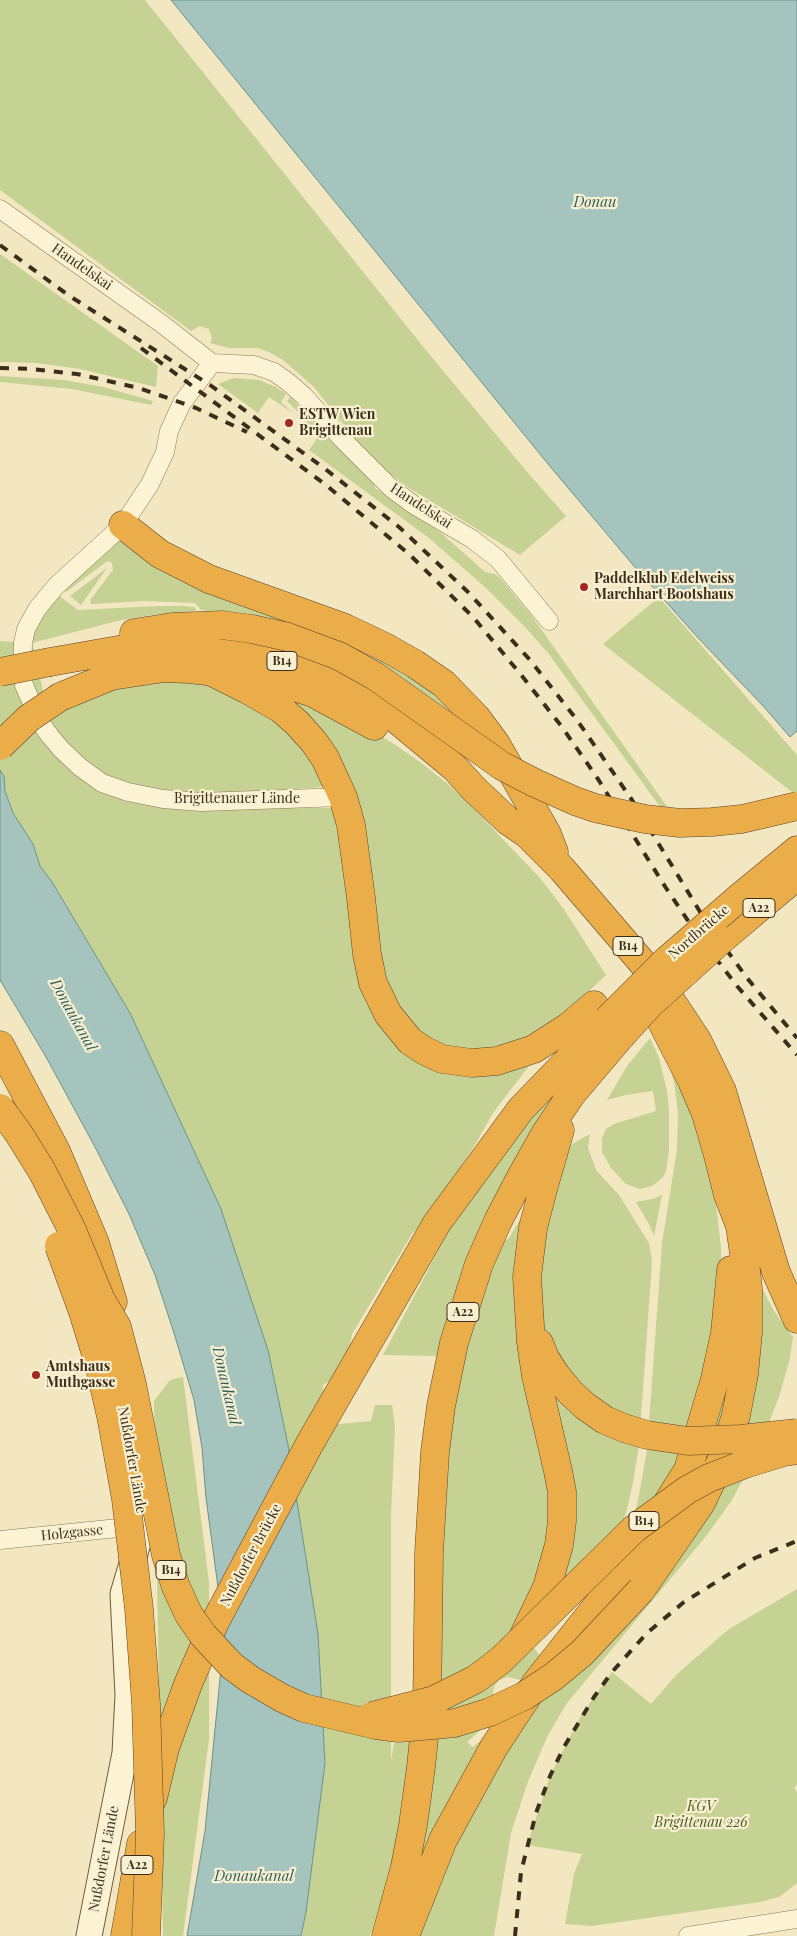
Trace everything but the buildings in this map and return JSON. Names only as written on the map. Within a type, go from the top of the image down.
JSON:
[{"type":"highway","points":[[123,525],[160,554],[209,579],[345,628],[385,646],[444,684],[476,717],[496,744],[547,834],[562,869]]},
{"type":"highway","points":[[50,662],[76,649],[105,639],[148,629],[222,625],[252,629],[288,637],[339,656],[403,694],[502,766],[543,787],[595,808],[645,820],[680,823],[742,819],[797,806]]},
{"type":"highway","name":"B14","points":[[0,672],[141,646],[190,646],[264,656],[294,665],[346,687],[396,719],[455,768],[474,789],[508,821],[527,834],[562,869],[658,981],[697,1040],[722,1090],[776,1272],[797,1319]]},
{"type":"highway","points":[[0,746],[29,718],[60,697],[111,676],[164,668],[210,671],[245,675],[282,683],[313,693],[382,731],[452,781],[474,789]]},
{"type":"highway","points":[[210,671],[281,709],[297,723],[325,758],[343,797],[355,849],[367,954],[373,983],[380,1001],[398,1028],[410,1041],[442,1059],[456,1062],[484,1063],[511,1058],[534,1049],[562,1031],[607,1020]]},
{"type":"highway","points":[[353,1718],[376,1725],[399,1728],[455,1723],[490,1712],[524,1696],[553,1677],[582,1653],[641,1590],[701,1503],[724,1455],[736,1415],[744,1374],[748,1332],[748,1288],[740,1226],[728,1195],[706,1114],[692,1081],[650,999],[612,945],[508,821]]},
{"type":"highway","name":"Nordbrücke","points":[[607,1020],[667,960],[797,850]]},
{"type":"highway","name":"Nordbrücke","points":[[607,1020],[649,1005],[721,940],[797,876]]},
{"type":"highway","name":"A22","points":[[386,1936],[404,1867],[418,1794],[427,1709],[429,1552],[435,1452],[441,1406],[454,1343],[479,1264],[498,1221],[545,1134],[571,1095],[607,1020]]},
{"type":"highway","name":"Nußdorfer Brücke","points":[[126,1936],[141,1843],[165,1748],[188,1684],[214,1624],[309,1445],[437,1223],[516,1116],[607,1020]]},
{"type":"highway","points":[[0,1045],[56,1151],[78,1201],[95,1244],[111,1295],[117,1327]]},
{"type":"highway","points":[[522,1640],[547,1587],[559,1545],[562,1492],[536,1376],[531,1342],[527,1277],[533,1228],[571,1095]]},
{"type":"highway","name":"B14","points":[[0,1108],[42,1171],[72,1230],[101,1300],[117,1327],[134,1393],[166,1555],[176,1587],[189,1615],[216,1650],[232,1666],[251,1680],[304,1708],[328,1715],[353,1718],[377,1716],[407,1709],[446,1696],[476,1679],[501,1660],[634,1529],[687,1490],[709,1478],[744,1464],[797,1450]]},
{"type":"highway","points":[[0,1123],[16,1153],[66,1262],[90,1332],[111,1416],[126,1500],[145,1679],[150,1834],[146,1936]]},
{"type":"highway","points":[[404,1936],[443,1840],[494,1747],[536,1683],[626,1569],[688,1470],[715,1379],[725,1333],[732,1258],[728,1195]]},
{"type":"highway","points":[[530,1315],[545,1358],[556,1375],[585,1406],[605,1420],[646,1435],[688,1441],[741,1439],[797,1433]]},
{"type":"street","name":"Handelskai","points":[[0,209],[162,324],[212,363],[254,365],[274,372],[288,382],[304,396],[342,439],[391,488],[414,505],[476,542],[498,559],[549,621]]},
{"type":"street","points":[[123,525],[150,484],[165,452],[169,431],[182,403],[212,363]]},
{"type":"street","name":"Brigittenauer Lände","points":[[123,525],[50,592],[37,609],[26,629],[22,657],[24,685],[40,722],[50,736],[80,767],[102,783],[128,792],[163,799],[201,802],[343,797]]},
{"type":"street","name":"Nußdorfer Lände","points":[[0,1093],[20,1127],[65,1224],[108,1342],[127,1419],[143,1526],[123,1594],[128,1696],[125,1753],[89,1936]]},
{"type":"street","name":"Holzgasse","points":[[0,1540],[143,1526]]},
{"type":"street","points":[[688,1936],[797,1919]]},
{"type":"green space","points":[[0,0],[145,0],[425,349],[566,516],[520,555],[409,488],[385,470],[360,445],[314,387],[283,360],[258,348],[229,348],[210,343],[212,338],[209,329],[200,326],[191,331],[0,190]]},
{"type":"green space","points":[[0,254],[158,366],[156,387],[80,369],[37,363],[0,362]]},
{"type":"green space","points":[[0,376],[64,380],[103,387],[153,401],[151,405],[72,389],[0,382]]},
{"type":"green space","points":[[234,378],[259,380],[276,387],[286,394],[281,402],[293,413],[269,397],[258,413],[218,384]]},
{"type":"green space","points":[[290,397],[371,476],[375,488],[440,532],[485,572],[495,574],[500,578],[531,615],[668,808],[661,808],[548,653],[486,588],[429,538],[309,450],[320,434],[297,416],[299,413],[287,401]]},
{"type":"green space","points":[[120,540],[413,671],[474,728],[373,658],[341,642],[303,627],[266,617],[201,610],[195,603],[144,601],[91,604],[90,600],[113,570],[112,563],[109,561],[66,592],[64,590],[115,541]]},
{"type":"green space","points":[[107,568],[81,605],[70,596]]},
{"type":"green space","points":[[58,595],[78,610],[158,606],[183,606],[196,609],[195,611],[151,615],[117,621],[32,643],[44,695],[89,692],[161,681],[213,684],[283,719],[324,780],[321,787],[271,791],[205,793],[146,789],[105,775],[84,761],[59,735],[47,715],[33,726],[54,755],[69,768],[187,808],[224,810],[333,808],[398,1040],[535,1058],[493,1113],[475,1145],[425,1220],[412,1234],[352,1334],[346,1371],[323,1385],[328,1425],[371,1421],[375,1405],[392,1405],[395,1426],[391,1515],[391,1761],[394,1743],[417,1742],[392,1867],[370,1936],[302,1936],[325,1763],[318,1634],[288,1445],[268,1350],[221,1209],[130,1013],[52,882],[40,866],[33,844],[13,813],[5,791],[4,776],[0,770],[0,641],[31,643],[42,614]]},
{"type":"green space","points":[[659,597],[797,755],[797,796],[603,644]]},
{"type":"green space","points":[[290,691],[348,718],[394,744],[448,784],[540,878],[563,908],[606,975],[558,1020],[529,1036],[501,1045],[469,1051],[447,1047],[420,1035],[384,987],[362,840],[293,707]]},
{"type":"green space","points":[[650,1038],[659,1058],[667,1091],[669,1150],[666,1171],[663,1177],[652,1186],[640,1189],[626,1184],[611,1168],[602,1152],[602,1138],[606,1129],[614,1124],[656,1111],[653,1091],[607,1100],[627,1066]]},
{"type":"green space","points":[[665,1050],[693,1117],[710,1172],[721,1248],[721,1289],[700,1407],[667,1485],[632,1526],[647,1450],[662,1243],[677,1150],[678,1112],[674,1082]]},
{"type":"green space","points":[[573,1071],[438,1356],[383,1355],[456,1217],[539,1104]]},
{"type":"green space","points":[[590,1134],[588,1148],[596,1170],[619,1195],[649,1243],[652,1261],[639,1445],[627,1509],[620,1531],[561,1583],[547,1375],[589,1398],[550,1348],[541,1322],[537,1260],[564,1154],[572,1144]]},
{"type":"green space","points":[[661,1195],[654,1236],[636,1202],[653,1199]]},
{"type":"green space","points":[[532,1198],[551,1469],[548,1560],[516,1624],[540,1656],[520,1680],[508,1677],[499,1680],[494,1687],[489,1719],[484,1727],[467,1742],[473,1747],[495,1728],[416,1868],[443,1481],[460,1361],[498,1246],[509,1238]]},
{"type":"green space","points":[[751,1247],[762,1288],[774,1311],[793,1337],[790,1358],[780,1394],[757,1453],[732,1500],[707,1535],[567,1703],[547,1737],[527,1784],[511,1833],[494,1936],[412,1936],[478,1796],[534,1706],[645,1558],[731,1354],[726,1477]]},
{"type":"green space","points":[[183,1377],[209,1582],[209,1739],[183,1936],[163,1936],[154,1401],[170,1380]]},
{"type":"green space","name":"KGV Brigittenau 226","points":[[797,1589],[797,1785],[794,1788],[797,1792],[797,1883],[779,1897],[760,1902],[592,1926],[565,1924],[574,1874],[582,1854],[527,1845],[550,1776],[579,1719],[594,1697],[612,1672],[651,1704],[677,1674],[729,1629]]},
{"type":"water","name":"Donau","points":[[171,0],[797,0],[797,731],[790,737],[633,565],[548,464]]},
{"type":"water","name":"Donaukanal","points":[[0,770],[4,776],[5,791],[13,813],[33,844],[40,866],[52,882],[130,1013],[221,1209],[268,1350],[288,1445],[318,1634],[325,1763],[306,1912],[301,1936],[187,1936],[205,1831],[222,1658],[218,1587],[206,1498],[202,1448],[194,1400],[174,1333],[155,1275],[129,1214],[46,1057],[0,980]]},
{"type":"railway","points":[[0,245],[68,295],[210,385],[324,468],[399,527],[468,592],[530,660],[577,720],[632,800],[705,920],[747,978],[797,1038]]},
{"type":"railway","points":[[141,348],[326,485],[409,554],[473,617],[562,727],[598,779],[695,931],[737,986],[797,1055]]},
{"type":"railway","points":[[0,368],[77,374],[139,388],[196,408],[247,432]]},
{"type":"railway","points":[[515,1936],[521,1872],[536,1813],[550,1776],[564,1747],[594,1697],[612,1672],[647,1633],[684,1602],[755,1558],[797,1541]]},
{"type":"place","name":"ESTW Wien Brigittenau","points":[[289,423]]},
{"type":"place","name":"Paddelklub Edelweiss Marchhart Bootshaus","points":[[584,587]]},
{"type":"place","name":"Amtshaus Muthgasse","points":[[36,1375]]}]
